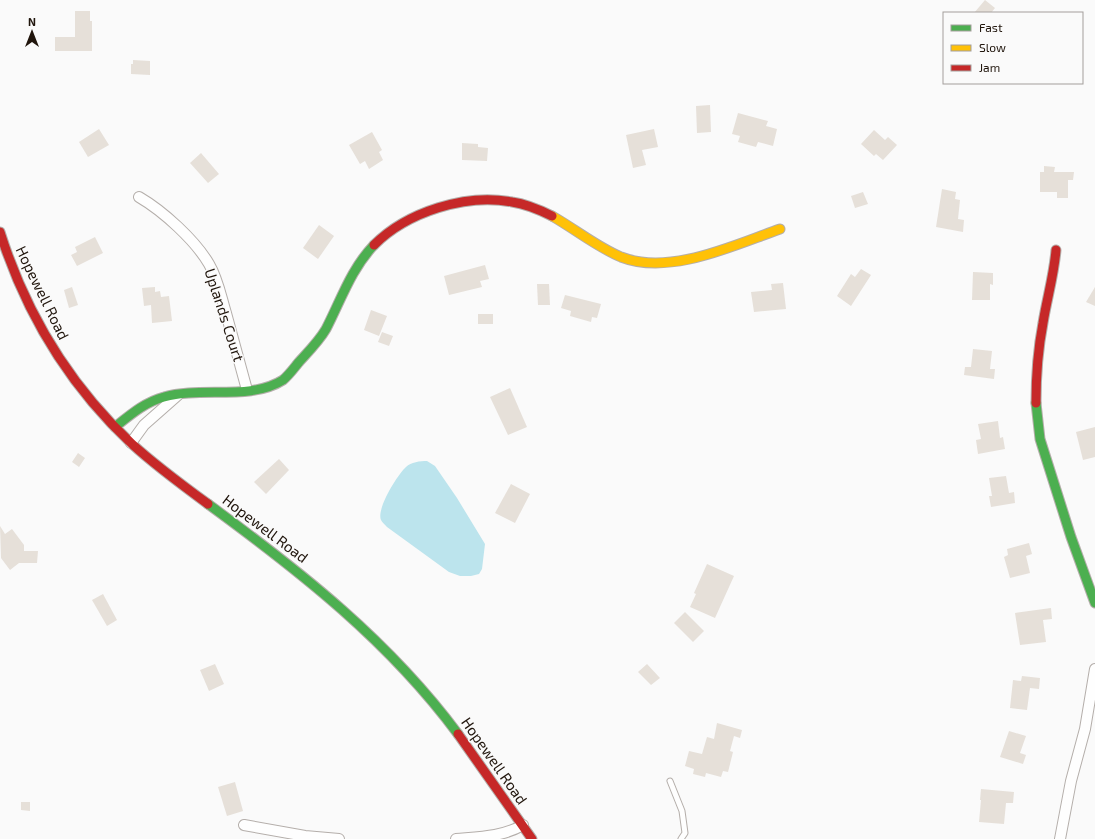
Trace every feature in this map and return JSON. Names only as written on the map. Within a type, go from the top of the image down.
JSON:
[{"type":"street","name":"Uplands Court","points":[[139,197],[167,217],[197,248],[209,264],[218,285],[247,390]]},
{"type":"street","points":[[115,427],[147,403],[173,395],[268,388],[277,384],[285,378],[320,338],[356,268],[370,248],[398,225],[413,216],[429,211],[451,205],[482,200],[501,200],[521,203],[537,208],[551,215],[614,254],[631,260],[648,263],[670,263],[693,259],[780,228]]},
{"type":"street","name":"Hopewell Road","points":[[0,232],[15,275],[36,319],[57,354],[86,394],[131,443],[167,474],[311,581],[367,630],[411,676],[440,710],[466,743],[532,839]]},
{"type":"street","points":[[1056,250],[1055,266],[1043,323],[1039,351],[1036,379],[1036,406],[1040,439],[1071,537],[1095,603]]},
{"type":"street","points":[[131,443],[144,425],[178,395]]},
{"type":"street","points":[[1060,839],[1071,781],[1085,729],[1095,669]]},
{"type":"street","points":[[244,825],[305,836],[338,839]]},
{"type":"street","points":[[456,839],[500,835],[513,831],[523,825]]},
{"type":"lane","points":[[670,781],[682,811],[685,833],[681,839]]},
{"type":"water","points":[[427,461],[435,466],[457,498],[485,544],[482,569],[479,574],[460,576],[449,572],[387,527],[381,520],[380,515],[385,500],[402,471],[408,465],[413,463]]},
{"type":"building","points":[[985,0],[995,8],[992,12],[975,12]]},
{"type":"building","points":[[75,11],[90,11],[90,21],[92,21],[92,51],[55,51],[55,37],[75,37]]},
{"type":"building","points":[[133,60],[150,61],[150,75],[131,74],[131,64],[133,64]]},
{"type":"building","points":[[710,105],[711,132],[697,133],[696,106]]},
{"type":"building","points":[[738,113],[768,121],[766,126],[777,129],[773,146],[758,142],[756,147],[738,142],[740,136],[732,134]]},
{"type":"building","points":[[99,129],[109,145],[88,157],[79,142]]},
{"type":"building","points":[[654,129],[658,147],[642,150],[646,165],[633,168],[626,135]]},
{"type":"building","points":[[874,130],[885,140],[888,137],[897,145],[883,160],[876,154],[874,156],[861,144]]},
{"type":"building","points":[[372,132],[382,150],[379,152],[383,160],[369,169],[365,161],[360,164],[349,145]]},
{"type":"building","points":[[462,143],[478,144],[478,147],[488,148],[487,161],[462,160]]},
{"type":"building","points":[[201,153],[219,174],[208,183],[190,163]]},
{"type":"building","points":[[1044,166],[1055,167],[1054,172],[1074,172],[1073,180],[1068,180],[1068,198],[1057,198],[1057,192],[1040,192],[1040,172],[1044,172]]},
{"type":"building","points":[[942,189],[956,192],[955,199],[960,200],[958,219],[964,220],[963,232],[936,227]]},
{"type":"building","points":[[863,192],[868,204],[855,208],[851,196]]},
{"type":"building","points":[[319,225],[334,236],[318,259],[303,248]]},
{"type":"building","points":[[95,237],[103,253],[77,266],[71,255],[77,252],[75,247]]},
{"type":"building","points":[[485,265],[489,279],[480,281],[482,287],[449,295],[444,276]]},
{"type":"building","points":[[861,269],[871,275],[851,306],[837,296],[851,274],[855,277]]},
{"type":"building","points":[[973,272],[993,273],[993,285],[990,284],[990,300],[972,300]]},
{"type":"building","points":[[783,283],[786,309],[754,312],[751,292],[772,290],[771,284]]},
{"type":"building","points":[[537,284],[549,284],[550,305],[538,305]]},
{"type":"building","points":[[72,287],[78,305],[69,308],[64,290]]},
{"type":"building","points":[[155,287],[155,292],[160,291],[161,297],[169,296],[172,321],[152,323],[151,305],[144,306],[142,288]]},
{"type":"building","points":[[1095,287],[1095,306],[1086,302]]},
{"type":"building","points":[[565,295],[601,304],[597,318],[592,317],[591,322],[570,316],[571,311],[561,308]]},
{"type":"building","points":[[371,310],[387,316],[379,336],[364,330]]},
{"type":"building","points":[[478,314],[493,314],[493,324],[478,324]]},
{"type":"building","points":[[382,332],[393,336],[389,346],[378,342]]},
{"type":"building","points":[[973,349],[992,351],[990,369],[995,369],[994,379],[964,375],[965,367],[971,367]]},
{"type":"building","points":[[510,388],[527,427],[508,435],[490,397]]},
{"type":"building","points":[[998,421],[1000,438],[1003,437],[1005,449],[978,454],[976,440],[981,439],[978,424]]},
{"type":"building","points":[[1095,427],[1095,457],[1083,460],[1076,432]]},
{"type":"building","points":[[78,453],[85,458],[79,467],[72,462]]},
{"type":"building","points":[[279,459],[289,470],[266,494],[254,482]]},
{"type":"building","points":[[1006,476],[1009,493],[1014,492],[1015,503],[991,507],[989,496],[992,496],[989,478]]},
{"type":"building","points":[[511,484],[530,494],[515,523],[495,513]]},
{"type":"building","points":[[0,526],[5,534],[12,529],[24,545],[24,551],[38,551],[37,563],[19,563],[10,570],[1,558]]},
{"type":"building","points":[[1029,543],[1032,554],[1026,556],[1030,573],[1010,578],[1004,557],[1008,555],[1007,549]]},
{"type":"building","points":[[707,564],[734,576],[715,618],[690,607],[696,594],[694,593]]},
{"type":"building","points":[[103,594],[117,620],[107,626],[92,600]]},
{"type":"building","points":[[1051,608],[1052,619],[1043,620],[1046,642],[1020,645],[1015,613]]},
{"type":"building","points":[[685,612],[704,631],[693,642],[674,623]]},
{"type":"building","points":[[215,664],[224,684],[209,691],[200,670]]},
{"type":"building","points":[[647,664],[660,678],[651,685],[638,672]]},
{"type":"building","points":[[1022,676],[1040,678],[1039,689],[1030,688],[1027,710],[1010,708],[1013,680],[1021,681]]},
{"type":"building","points":[[717,723],[742,730],[740,738],[734,736],[730,751],[733,752],[728,772],[723,771],[721,777],[706,773],[705,777],[693,774],[694,769],[685,766],[689,751],[702,754],[707,737],[714,739]]},
{"type":"building","points":[[1009,731],[1026,736],[1020,753],[1026,755],[1023,764],[1000,757]]},
{"type":"building","points":[[235,782],[243,811],[227,816],[218,787]]},
{"type":"building","points":[[981,789],[1014,792],[1013,803],[1006,803],[1004,824],[979,822]]},
{"type":"building","points":[[21,802],[30,802],[30,811],[21,810]]},
{"type":"traffic: fast","points":[[115,427],[150,402],[164,397],[178,394],[241,392],[256,390],[283,380],[314,346],[326,329],[353,274],[366,254],[374,245]]},
{"type":"traffic: fast","points":[[1036,403],[1040,439],[1071,537],[1095,603]]},
{"type":"traffic: fast","points":[[208,504],[310,582],[373,638],[403,668],[458,734]]},
{"type":"traffic: slow","points":[[552,216],[612,253],[640,262],[660,263],[681,261],[722,250],[780,229]]},
{"type":"traffic: jam","points":[[374,245],[403,223],[438,208],[457,203],[476,200],[512,202],[522,204],[552,216]]},
{"type":"traffic: jam","points":[[0,232],[23,291],[37,320],[52,347],[88,398],[132,444],[160,468],[208,504]]},
{"type":"traffic: jam","points":[[1036,403],[1040,343],[1056,250]]},
{"type":"traffic: jam","points":[[458,734],[532,839]]}]
